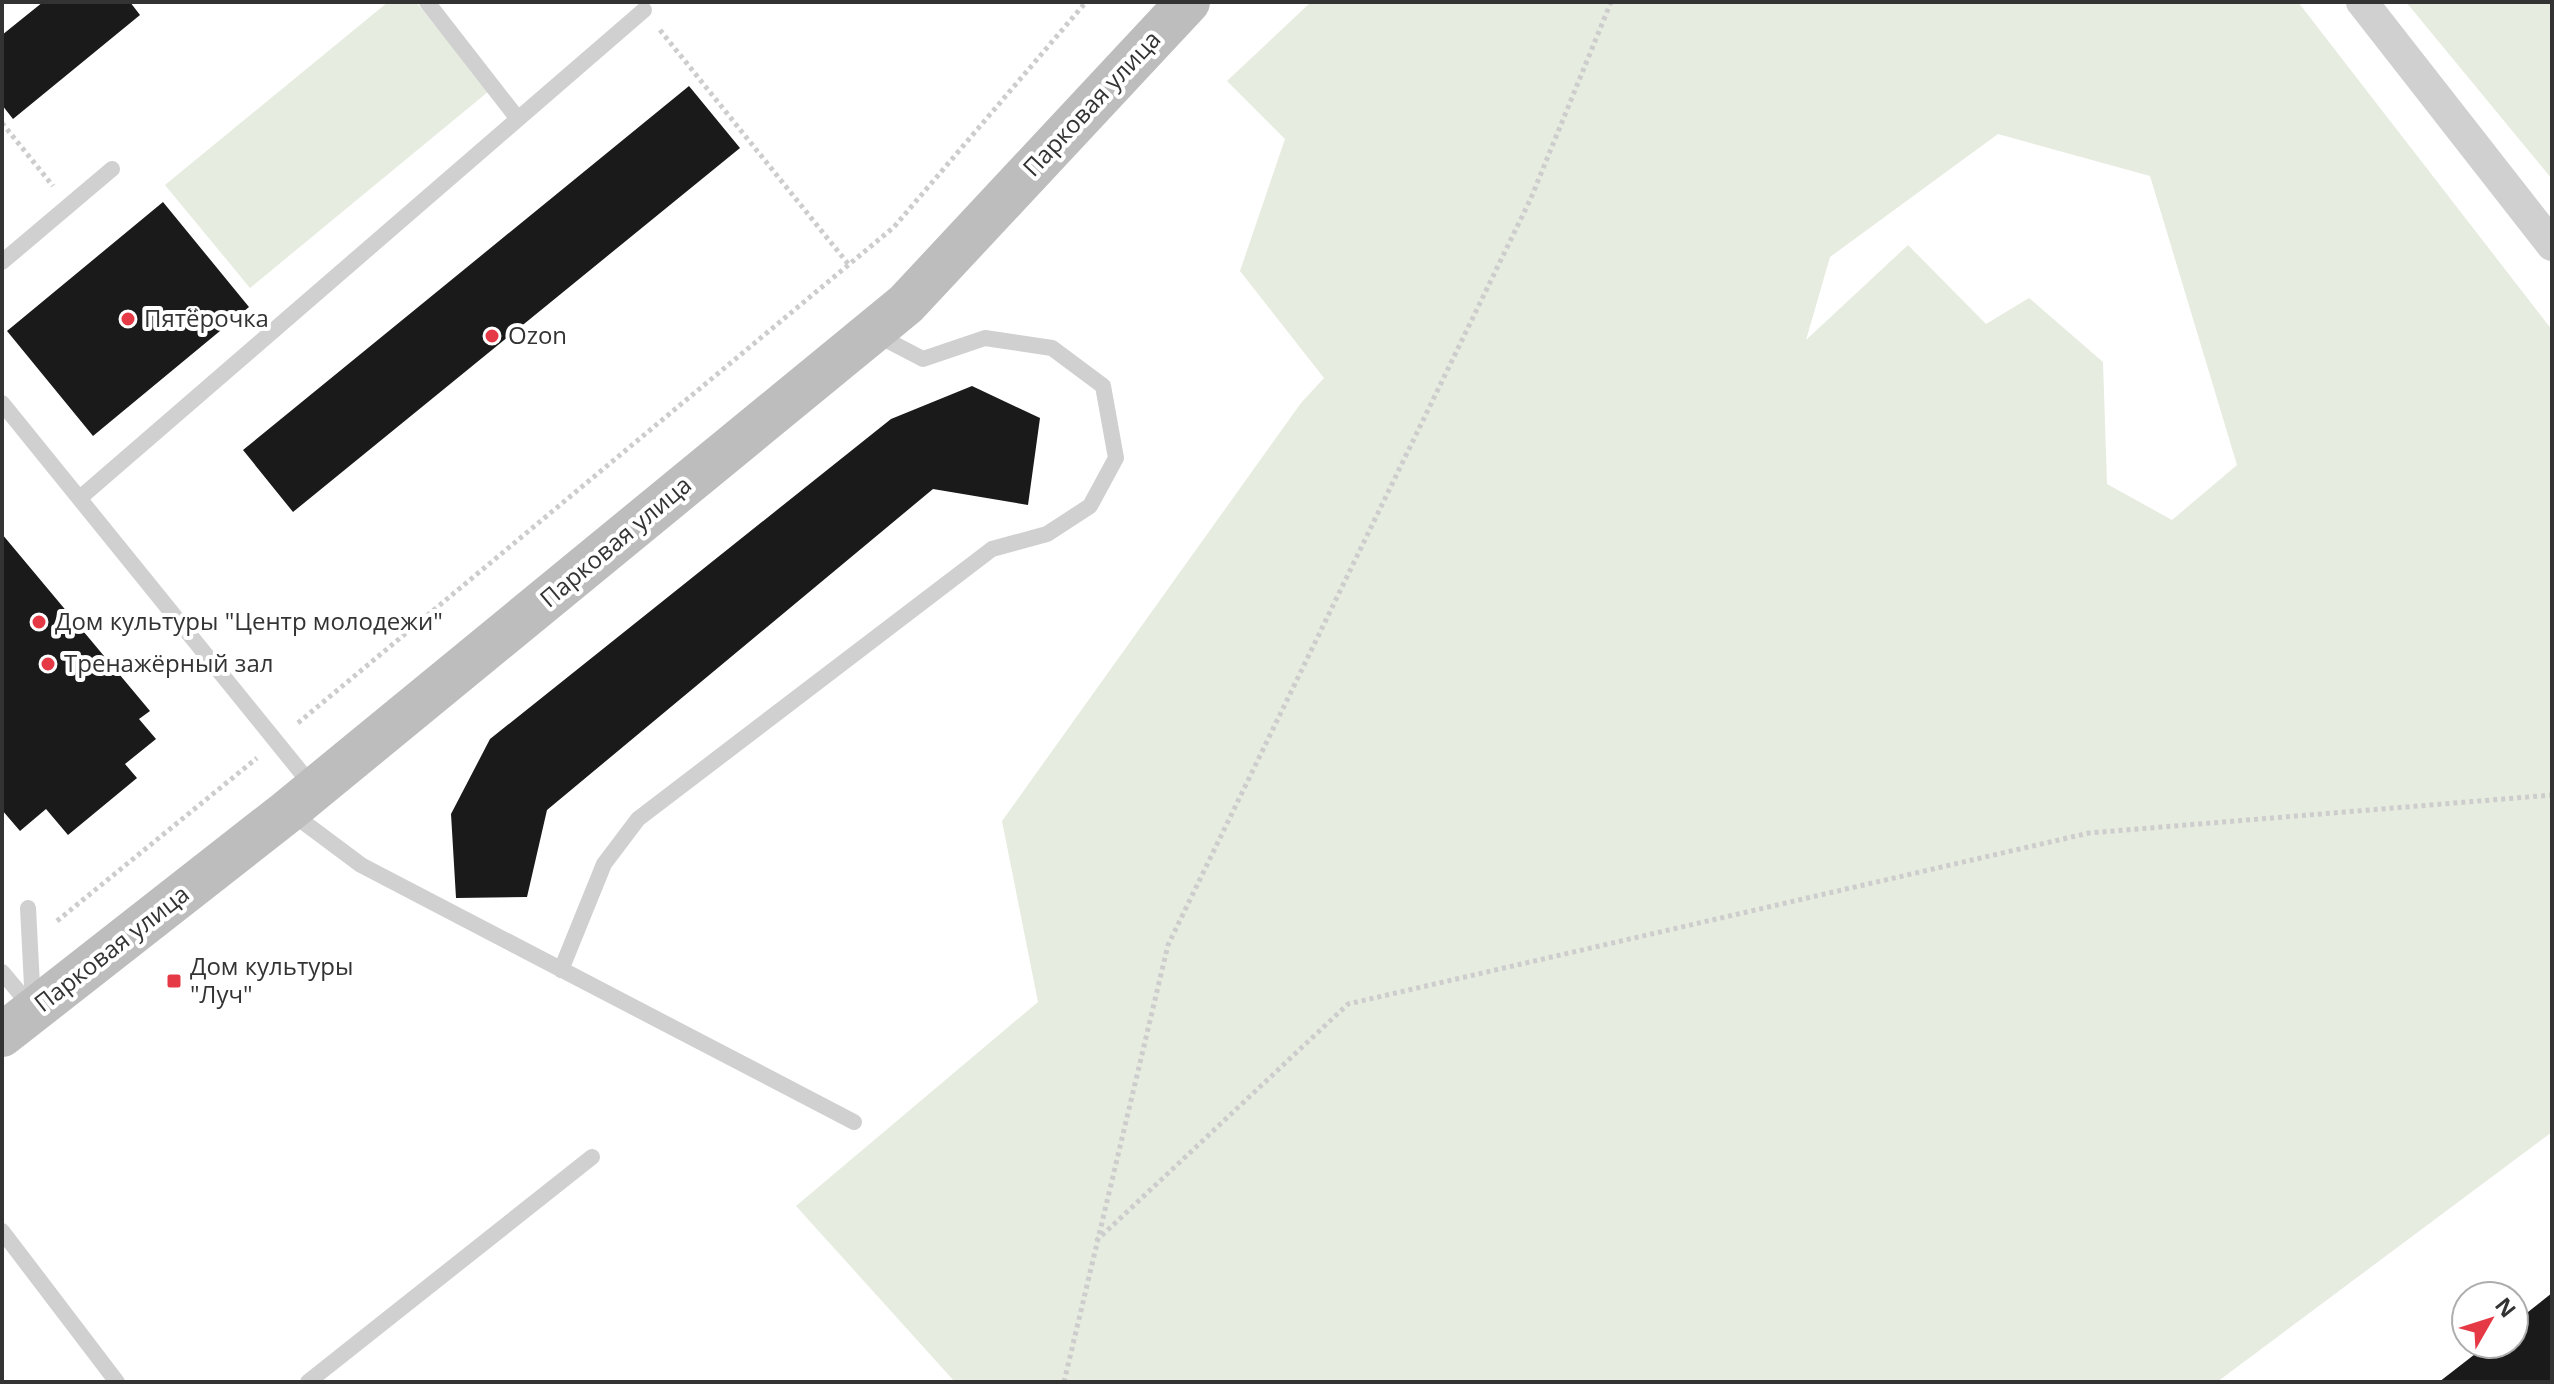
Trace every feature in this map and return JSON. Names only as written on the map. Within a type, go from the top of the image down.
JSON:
[{"type":"main road","name":"Парковая улица","points":[[18,1023],[302,800],[906,304],[1188,2]]},
{"type":"street","points":[[2362,2],[2552,245]]},
{"type":"lane","points":[[427,2],[518,119]]},
{"type":"lane","points":[[81,497],[644,10]]},
{"type":"lane","points":[[2,262],[112,169]]},
{"type":"lane","points":[[561,970],[604,864],[638,819],[992,549],[1047,534],[1090,506],[1116,458],[1103,386],[1052,348],[985,338],[923,359],[871,332]]},
{"type":"lane","points":[[2,403],[276,742],[302,800],[361,865],[854,1122]]},
{"type":"lane","points":[[18,1023],[31,942],[28,908]]},
{"type":"lane","points":[[2,972],[18,1023]]},
{"type":"lane","points":[[308,1382],[592,1157]]},
{"type":"lane","points":[[2,1231],[117,1382]]},
{"type":"path","points":[[31,942],[894,227],[1086,2]]},
{"type":"path","points":[[1064,1382],[1168,945],[1531,198],[1611,2]]},
{"type":"path","points":[[644,10],[849,265]]},
{"type":"path","points":[[2,123],[69,206]]},
{"type":"path","points":[[1096,1241],[1348,1004],[2089,833],[2552,795]]},
{"type":"shaded area","points":[[388,2],[416,2],[489,91],[250,288],[165,185]]},
{"type":"shaded area","points":[[1311,2],[2298,2],[2552,330],[2552,1132],[2217,1382],[955,1382],[796,1206],[1038,1002],[1002,821],[1301,403],[1324,378],[1240,271],[1285,139],[1227,81]],"holes":[[[1998,134],[2150,176],[2237,465],[2172,520],[2107,484],[2103,362],[2029,298],[1986,324],[1908,245],[1806,340],[1830,257]]]},
{"type":"shaded area","points":[[2406,2],[2552,2],[2552,179]]},
{"type":"building","points":[[43,2],[130,2],[140,15],[13,119],[2,105],[2,35]]},
{"type":"building","points":[[689,86],[740,148],[293,512],[243,450]]},
{"type":"building","name":"Пятёрочка","points":[[163,202],[249,307],[93,436],[7,331]]},
{"type":"building","points":[[972,386],[1040,418],[1028,505],[933,489],[547,810],[527,897],[456,898],[451,814],[490,739],[891,419]]},
{"type":"building","name":"Дом культуры \"Центр молодежи\"","points":[[2,534],[150,711],[139,719],[156,739],[125,764],[137,778],[68,835],[46,809],[20,831],[2,810]]},
{"type":"building","points":[[2552,1293],[2552,1382],[2439,1382],[2467,1360],[2530,1360],[2530,1310]]},
{"type":"place","name":"Пятёрочка","points":[[128,319]]},
{"type":"place","name":"Ozon","points":[[492,336]]},
{"type":"place","name":"Дом культуры \"Центр молодежи\"","points":[[39,622]]},
{"type":"place","name":"Тренажёрный зал","points":[[48,664]]},
{"type":"place","name":"Дом культуры \"Луч\"","points":[[174,981]]}]
